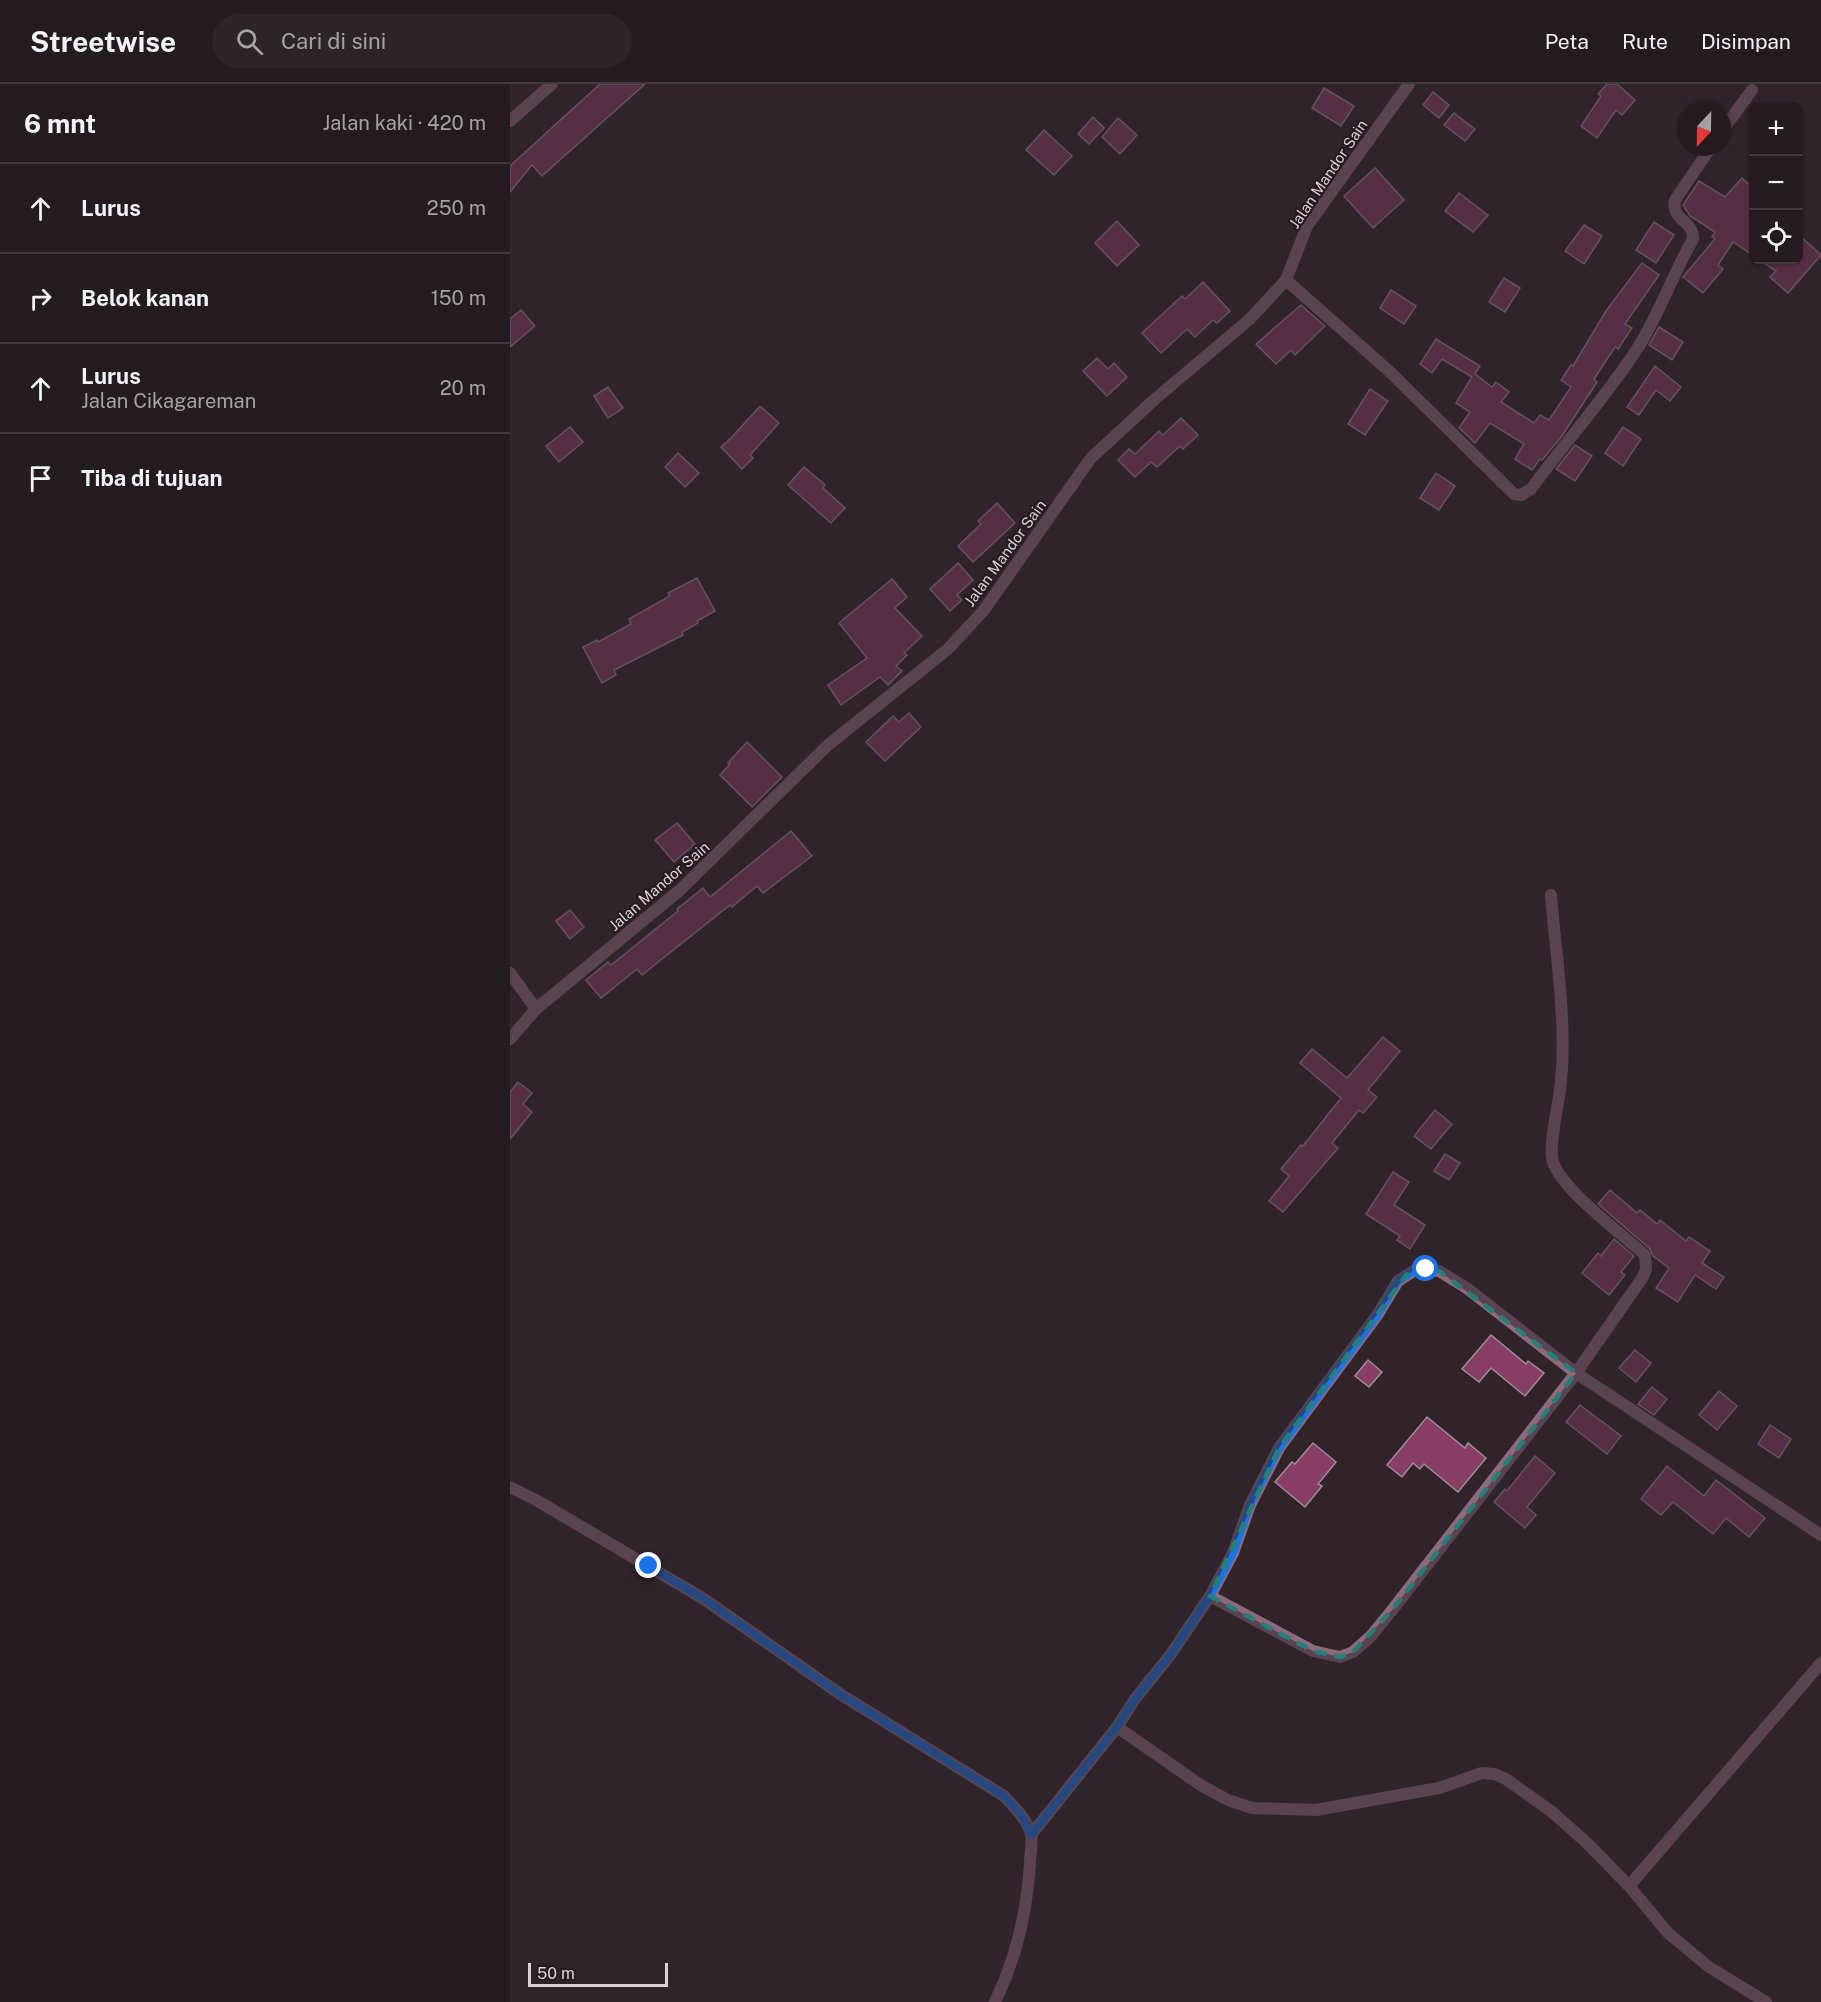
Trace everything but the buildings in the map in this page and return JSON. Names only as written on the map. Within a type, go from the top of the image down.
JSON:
[{"type":"street","points":[[510,121],[552,84]]},
{"type":"street","name":"Jalan Mandor Sain","points":[[510,1039],[536,1009],[680,890],[828,745],[948,649],[984,610],[1091,458],[1155,399],[1250,319],[1286,280],[1307,226],[1409,84]]},
{"type":"street","points":[[1731,119],[1752,90]]},
{"type":"street","points":[[1286,280],[1389,371],[1514,494],[1521,495],[1531,489],[1606,392],[1658,312],[1693,239],[1693,231],[1675,212],[1674,206],[1705,156]]},
{"type":"street","points":[[1210,1596],[1313,1651],[1340,1657],[1353,1652],[1386,1618],[1576,1373],[1643,1277],[1647,1262],[1645,1256],[1563,1181],[1552,1161],[1560,1087],[1562,1019],[1551,895]]},
{"type":"street","points":[[510,973],[536,1009]]},
{"type":"street","points":[[1031,1835],[1117,1727],[1135,1699],[1171,1654],[1210,1596],[1233,1553],[1250,1505],[1279,1448],[1378,1314],[1398,1281],[1415,1270],[1439,1270],[1468,1289],[1576,1373],[1821,1536]]},
{"type":"street","points":[[510,1487],[698,1596],[840,1694],[1004,1796],[1022,1816],[1031,1835],[1023,1926],[1016,1953],[995,2002]]},
{"type":"street","points":[[1629,1886],[1821,1664]]},
{"type":"street","points":[[1117,1727],[1202,1786],[1228,1800],[1252,1808],[1316,1810],[1439,1788],[1482,1773],[1494,1774],[1506,1779],[1552,1812],[1587,1843],[1629,1886],[1668,1933],[1709,1967],[1766,2002]]},
{"type":"highlighted area","points":[[1415,1270],[1439,1271],[1576,1373],[1393,1609],[1353,1652],[1340,1657],[1313,1651],[1210,1596],[1279,1448],[1406,1275]]},
{"type":"route","points":[[649,1566],[704,1599],[840,1694],[1004,1796],[1022,1816],[1031,1835],[1117,1727],[1210,1596],[1233,1553],[1250,1505],[1279,1448],[1378,1314],[1398,1281],[1415,1270],[1426,1269]]}]
